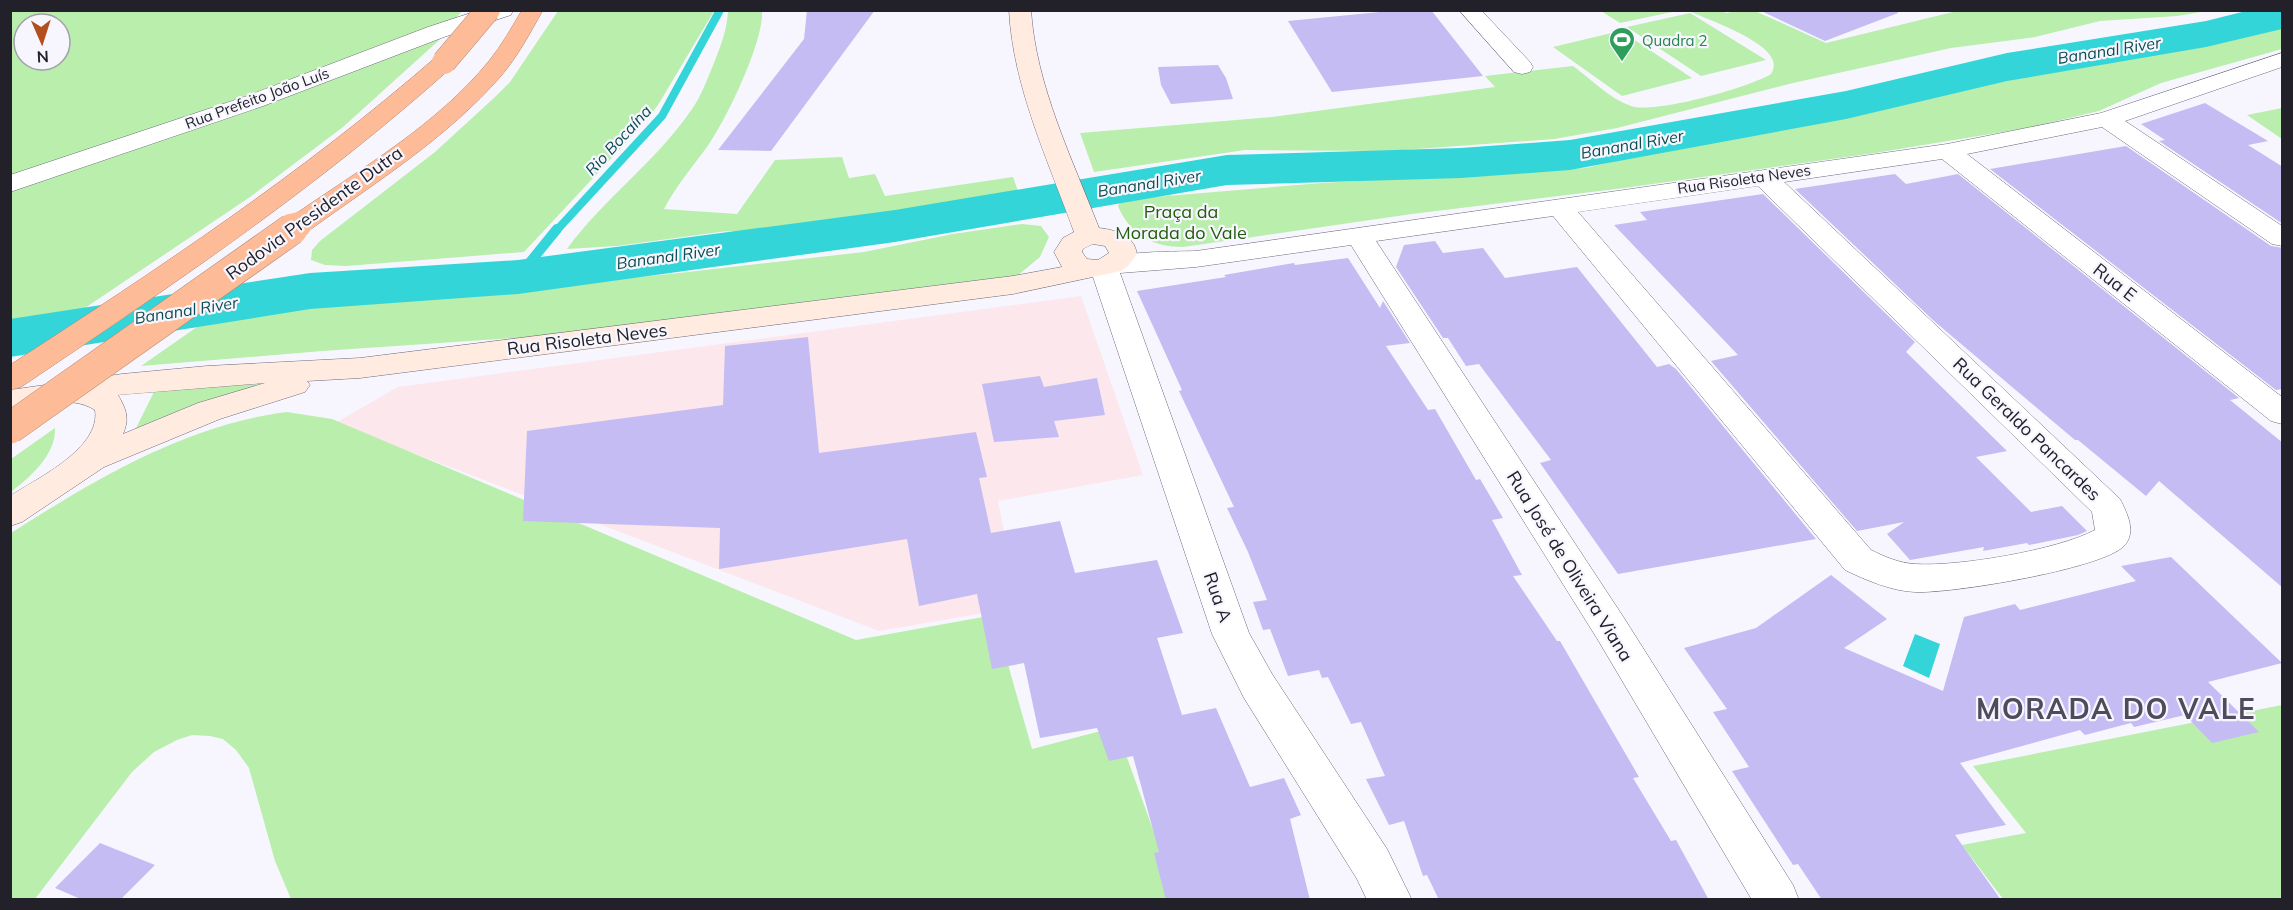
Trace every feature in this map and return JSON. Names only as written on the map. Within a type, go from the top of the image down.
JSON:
[{"type":"highway","name":"Rodovia Presidente Dutra","points":[[10,380],[243,225],[393,109],[444,62],[488,10]]},
{"type":"highway","name":"Rodovia Presidente Dutra","points":[[10,428],[382,166],[445,115],[492,72],[533,10]]},
{"type":"main road","points":[[1013,285],[1056,269],[1069,257],[1082,267],[1102,252],[1065,174],[1026,61],[1021,36],[1020,10]]},
{"type":"main road","name":"Rua Risoleta Neves","points":[[10,401],[122,384],[207,376],[360,368],[1013,285],[1102,252]]},
{"type":"main road","points":[[10,513],[82,464],[177,423],[240,400],[360,368]]},
{"type":"main road","points":[[74,392],[98,398],[108,405],[113,414],[113,420],[104,438],[82,464]]},
{"type":"street","name":"Rua Prefeito João Luís","points":[[10,184],[255,101],[436,32],[503,10]]},
{"type":"street","points":[[1469,10],[1522,67]]},
{"type":"street","name":"Rua Risoleta Neves","points":[[1102,252],[1196,259],[1947,151],[2106,119],[2283,60]]},
{"type":"street","points":[[2106,119],[2283,238]]},
{"type":"street","name":"Rua E","points":[[1947,151],[2283,412]]},
{"type":"street","name":"Rua Geraldo Pancardes","points":[[1559,206],[1858,560],[1875,569],[1894,574],[1912,578],[1936,578],[2009,567],[2090,549],[2111,537],[2114,527],[2105,504],[1763,176]]},
{"type":"street","name":"Rua José de Oliveira Viana","points":[[1359,236],[1611,629],[1777,900]]},
{"type":"street","name":"Rua A","points":[[1102,252],[1231,634],[1258,686],[1372,864],[1390,900]]},
{"type":"shaded area","points":[[1081,296],[1143,475],[998,501],[1019,607],[879,631],[335,423],[398,387]]},
{"type":"green space","points":[[1669,10],[1672,12],[1620,23],[1601,11]]},
{"type":"green space","points":[[10,11],[462,11],[452,23],[11,178]]},
{"type":"green space","points":[[558,11],[714,11],[658,105],[636,132],[524,252],[346,266],[325,265],[311,260],[312,250],[320,241],[435,152],[510,82]]},
{"type":"green space","points":[[728,11],[762,11],[757,41],[743,79],[725,116],[709,144],[664,209],[737,214],[775,160],[842,157],[849,178],[875,174],[885,196],[1013,177],[1018,191],[1001,201],[915,214],[821,233],[784,235],[727,231],[617,246],[567,249],[597,213],[663,146],[692,109],[702,93],[719,50]]},
{"type":"green space","points":[[1689,11],[1727,13],[1755,11],[1826,43],[1957,11],[2207,11],[2177,16],[2100,21],[2035,37],[1951,48],[1793,83],[1617,128],[1554,139],[1389,151],[1245,150],[1094,172],[1080,133],[1272,117],[1495,87],[1485,76],[1573,66],[1616,99],[1631,106],[1643,107],[1701,98],[1743,86],[1771,74],[1773,61],[1760,46],[1749,38]]},
{"type":"green space","points":[[1690,13],[1766,60],[1701,76],[1627,27]]},
{"type":"green space","name":"Praça da Morada do Vale","points":[[2282,22],[2282,49],[2161,83],[2099,111],[2027,128],[1875,153],[1624,188],[1412,214],[1183,247],[1152,242],[1136,232],[1118,206],[1120,202],[1130,199],[1322,183],[1586,168],[1998,72],[2119,55]]},
{"type":"green space","name":"Quadra 2","points":[[1621,31],[1692,78],[1622,96],[1553,47]]},
{"type":"green space","points":[[447,33],[343,127],[250,197],[76,314],[11,327],[10,187]]},
{"type":"green space","points":[[2282,108],[2282,139],[2247,115]]},
{"type":"green space","points":[[1022,224],[1041,226],[1049,237],[1040,257],[1017,276],[573,334],[141,366],[217,313],[388,296],[521,289],[679,273],[864,252],[953,234]]},
{"type":"green space","points":[[259,384],[133,434],[155,390]]},
{"type":"green space","points":[[287,412],[332,419],[856,640],[994,615],[1032,749],[1116,727],[1178,899],[291,899],[275,861],[249,768],[236,750],[223,739],[192,735],[154,752],[132,772],[35,899],[11,900],[11,533],[75,493],[143,457],[213,429],[250,418]]},
{"type":"green space","points":[[55,428],[47,456],[34,472],[11,492],[11,459]]},
{"type":"green space","points":[[2282,705],[2282,899],[2003,899],[1962,845],[2026,833],[1973,766]]},
{"type":"water","points":[[1915,634],[1940,644],[1929,678],[1903,666]]},
{"type":"building","points":[[807,10],[875,10],[771,151],[718,150],[804,39]]},
{"type":"building","points":[[1400,10],[1431,10],[1483,76],[1332,92],[1288,21]]},
{"type":"building","points":[[1759,10],[1898,10],[1898,13],[1825,41]]},
{"type":"building","points":[[1218,65],[1226,78],[1233,99],[1171,104],[1161,85],[1158,67]]},
{"type":"building","points":[[2205,103],[2268,141],[2248,145],[2283,167],[2283,224],[2159,141],[2165,140],[2141,124]]},
{"type":"building","points":[[2126,146],[2271,246],[2283,248],[2283,389],[2276,390],[1990,169]]},
{"type":"building","points":[[1895,174],[1906,184],[1958,174],[2239,398],[2230,400],[2283,443],[2283,588],[2159,481],[2146,496],[2078,440],[2075,440],[1934,321],[1795,189]]},
{"type":"building","points":[[1763,194],[1915,342],[1906,352],[2007,451],[1976,457],[2031,512],[2062,506],[2087,531],[2029,545],[2027,543],[1983,551],[1984,547],[1910,560],[1887,534],[1904,522],[1857,531],[1711,361],[1738,355],[1614,225],[1647,220],[1640,212]]},
{"type":"building","points":[[1435,241],[1443,253],[1483,248],[1505,278],[1577,267],[1657,367],[1669,364],[1676,369],[1816,539],[1618,574],[1540,463],[1551,460],[1479,364],[1466,366],[1448,338],[1443,338],[1396,267],[1404,245]]},
{"type":"building","points":[[1348,258],[1380,308],[1383,301],[1410,343],[1386,346],[1428,410],[1435,409],[1476,480],[1480,479],[1503,518],[1492,520],[1522,575],[1513,576],[1557,641],[1560,641],[1639,777],[1633,778],[1671,841],[1676,840],[1709,900],[1439,900],[1427,875],[1423,876],[1404,821],[1389,825],[1366,779],[1385,776],[1361,722],[1351,724],[1328,677],[1322,678],[1319,670],[1288,676],[1270,629],[1263,630],[1253,602],[1267,600],[1227,508],[1234,507],[1179,391],[1182,390],[1137,291],[1226,277],[1224,275],[1294,263],[1295,265]]},
{"type":"building","points":[[808,337],[819,453],[976,432],[987,477],[979,478],[991,533],[1060,521],[1075,573],[1157,560],[1183,633],[1157,638],[1182,715],[1216,708],[1250,787],[1284,778],[1301,815],[1290,819],[1310,900],[1166,900],[1154,853],[1159,852],[1133,756],[1109,761],[1097,728],[1040,738],[1024,663],[992,669],[977,594],[919,606],[907,539],[719,569],[720,528],[523,521],[527,431],[723,405],[725,346]]},
{"type":"building","points":[[1040,376],[1044,387],[1097,378],[1105,415],[1054,421],[1059,437],[994,442],[982,384]]},
{"type":"building","points":[[2171,557],[2282,663],[2208,682],[2259,732],[2212,743],[2185,715],[2134,727],[2131,723],[2085,735],[2080,730],[1960,763],[2006,825],[1955,835],[2001,900],[1822,900],[1798,864],[1793,865],[1732,771],[1749,767],[1713,712],[1727,709],[1684,648],[1756,628],[1831,575],[1887,619],[1844,648],[1943,691],[1964,617],[2015,604],[2020,610],[2136,581],[2121,566]]},
{"type":"building","points":[[100,843],[155,865],[120,900],[83,900],[55,888]]},
{"type":"waterway","name":"Rio Bocaína","points":[[556,231],[662,116],[720,10]]},
{"type":"waterway","name":"Bananal River","points":[[10,338],[310,291],[518,277],[895,226],[1227,170],[1461,163],[1570,155],[1846,105],[2007,67],[2206,34],[2282,16]]},
{"type":"waterway","name":"Rio Bocaína","points":[[518,277],[557,229]]},
{"type":"place","name":"Quadra 2","points":[[1622,63]]},
{"type":"district","name":"MORADA DO VALE","points":[[2116,708]]}]
